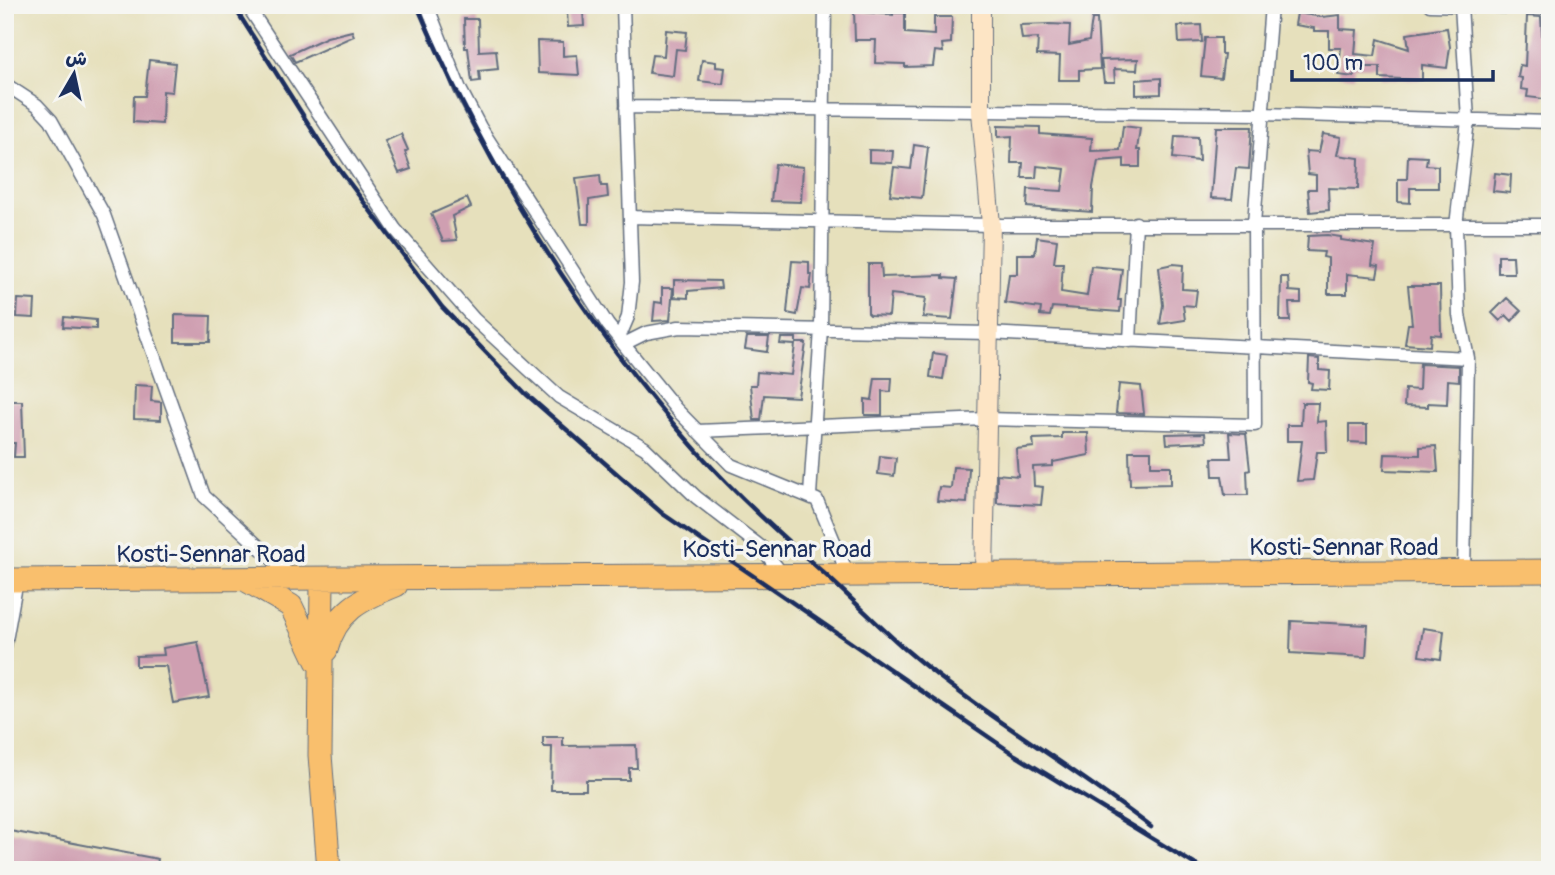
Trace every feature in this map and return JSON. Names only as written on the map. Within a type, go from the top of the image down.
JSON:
[{"type":"highway","name":"Kosti-Sennar Road","points":[[11,580],[1550,571]]},
{"type":"highway","points":[[243,578],[291,606],[321,670]]},
{"type":"highway","points":[[321,670],[333,629],[342,615],[355,603],[411,579]]},
{"type":"highway","points":[[323,580],[320,755],[329,870]]},
{"type":"street","points":[[247,5],[395,229],[474,319],[559,397],[645,447],[696,497],[761,547],[783,575]]},
{"type":"street","points":[[427,5],[460,89],[480,127],[597,311],[697,431],[731,466],[749,475],[810,495],[821,506],[848,575]]},
{"type":"street","points":[[622,341],[632,298],[623,5]]},
{"type":"street","points":[[810,495],[821,330],[825,5]]},
{"type":"street","points":[[981,5],[981,112],[991,225],[984,575]]},
{"type":"street","points":[[697,431],[986,419],[1255,425],[1252,348],[1254,224],[1260,114],[1271,5]]},
{"type":"street","points":[[1430,5],[1550,8]]},
{"type":"street","points":[[1461,6],[1468,121],[1456,226],[1459,315],[1468,358],[1464,572]]},
{"type":"street","points":[[5,83],[37,105],[51,120],[104,215],[204,496],[296,580]]},
{"type":"street","points":[[626,107],[1260,114],[1550,122]]},
{"type":"street","points":[[630,217],[991,225],[1550,225]]},
{"type":"street","points":[[1130,341],[1136,223]]},
{"type":"street","points":[[622,341],[679,327],[989,333],[1468,358]]},
{"type":"street","points":[[5,646],[11,580]]},
{"type":"building","points":[[583,10],[584,26],[568,27],[567,11]]},
{"type":"building","points":[[854,11],[893,15],[905,13],[905,33],[934,35],[934,17],[952,17],[951,43],[942,44],[943,52],[935,51],[933,66],[905,67],[905,64],[875,63],[876,40],[855,40]]},
{"type":"building","points":[[1297,13],[1322,17],[1340,15],[1340,29],[1357,30],[1355,54],[1375,56],[1378,39],[1409,49],[1407,34],[1447,28],[1450,47],[1447,68],[1422,65],[1422,80],[1380,78],[1380,67],[1355,67],[1354,77],[1338,75],[1341,48],[1329,48],[1329,31],[1314,31],[1314,28],[1295,25]]},
{"type":"building","points":[[1527,16],[1541,17],[1543,52],[1549,53],[1544,99],[1527,97],[1528,90],[1521,89],[1522,78],[1518,77],[1520,65],[1525,66]]},
{"type":"building","points":[[464,19],[478,19],[479,51],[496,50],[498,69],[479,71],[480,81],[472,82],[468,48],[465,48]]},
{"type":"building","points":[[1092,19],[1097,19],[1100,69],[1079,70],[1079,80],[1059,80],[1060,56],[1037,55],[1038,38],[1022,39],[1020,25],[1050,24],[1070,25],[1069,45],[1089,41]]},
{"type":"building","points":[[1201,25],[1202,42],[1179,43],[1178,26]]},
{"type":"building","points":[[666,30],[687,32],[685,50],[676,49],[673,76],[649,73],[652,55],[664,56]]},
{"type":"building","points":[[352,31],[354,36],[295,62],[290,54],[327,37]]},
{"type":"building","points":[[1205,38],[1221,38],[1221,54],[1224,54],[1221,78],[1201,76]]},
{"type":"building","points":[[537,41],[563,42],[563,56],[577,55],[579,75],[538,73]]},
{"type":"building","points":[[1138,59],[1137,70],[1114,69],[1115,82],[1104,82],[1101,60]]},
{"type":"building","points":[[149,60],[175,63],[172,92],[163,91],[162,124],[133,122],[134,96],[145,96]]},
{"type":"building","points":[[702,60],[716,62],[716,67],[725,68],[723,84],[699,81]]},
{"type":"building","points":[[1161,78],[1161,94],[1136,95],[1136,80]]},
{"type":"building","points":[[998,126],[1040,127],[1040,134],[1092,138],[1091,151],[1120,150],[1123,126],[1140,128],[1137,150],[1140,150],[1140,167],[1124,167],[1124,159],[1098,161],[1092,212],[1027,207],[1028,189],[1062,191],[1065,169],[1037,166],[1036,178],[1022,178],[1023,163],[1011,163],[1012,136],[998,137]]},
{"type":"building","points":[[1216,127],[1252,127],[1249,169],[1236,168],[1232,199],[1211,198]]},
{"type":"building","points":[[401,134],[408,150],[405,152],[411,169],[399,173],[385,141]]},
{"type":"building","points":[[1323,134],[1341,137],[1337,155],[1359,158],[1358,189],[1328,188],[1329,210],[1310,212],[1308,189],[1316,189],[1316,175],[1308,174],[1306,151],[1319,152]]},
{"type":"building","points":[[1175,136],[1198,137],[1199,161],[1173,158]]},
{"type":"building","points":[[914,145],[928,147],[922,198],[890,195],[894,167],[911,169]]},
{"type":"building","points":[[869,150],[893,151],[892,163],[869,162]]},
{"type":"building","points":[[1408,156],[1427,157],[1426,165],[1438,166],[1438,188],[1410,188],[1410,203],[1398,202],[1398,179],[1407,179]]},
{"type":"building","points":[[775,164],[803,167],[801,202],[771,201]]},
{"type":"building","points":[[1495,173],[1511,175],[1510,193],[1493,191]]},
{"type":"building","points":[[600,175],[601,186],[607,186],[608,197],[589,200],[589,224],[582,224],[576,178]]},
{"type":"building","points":[[467,198],[471,207],[452,216],[457,240],[443,241],[431,214]]},
{"type":"building","points":[[1327,235],[1375,245],[1372,265],[1379,266],[1377,277],[1347,274],[1347,294],[1328,294],[1328,258],[1323,257],[1324,252],[1307,251],[1308,236]]},
{"type":"building","points":[[1037,237],[1057,240],[1054,263],[1063,263],[1061,292],[1087,296],[1091,266],[1122,269],[1118,300],[1121,300],[1120,312],[1052,307],[1050,316],[1040,315],[1041,308],[1005,303],[1009,274],[1017,274],[1017,254],[1035,254]]},
{"type":"building","points":[[1498,256],[1513,256],[1514,273],[1498,273]]},
{"type":"building","points":[[792,261],[809,262],[809,274],[812,274],[810,289],[802,288],[797,315],[787,313]]},
{"type":"building","points":[[868,264],[881,264],[882,277],[943,275],[943,278],[957,279],[952,319],[923,317],[926,298],[891,294],[889,316],[870,315]]},
{"type":"building","points":[[1183,265],[1182,289],[1197,290],[1195,306],[1183,305],[1185,320],[1160,324],[1163,305],[1159,267]]},
{"type":"building","points":[[1281,277],[1288,277],[1289,291],[1301,292],[1301,303],[1289,303],[1290,321],[1280,321]]},
{"type":"building","points":[[674,280],[720,281],[721,288],[688,291],[688,298],[674,297]]},
{"type":"building","points":[[1408,286],[1440,286],[1441,335],[1431,334],[1430,346],[1405,344],[1408,324],[1412,324]]},
{"type":"building","points":[[662,288],[673,288],[670,320],[653,321],[655,302],[662,303]]},
{"type":"building","points":[[1507,298],[1521,311],[1512,321],[1506,315],[1500,321],[1492,313]]},
{"type":"building","points":[[18,299],[35,300],[34,318],[17,317]]},
{"type":"building","points":[[175,315],[211,316],[210,342],[175,342]]},
{"type":"building","points":[[64,317],[96,320],[96,329],[63,327]]},
{"type":"building","points":[[747,337],[769,337],[767,352],[745,349]]},
{"type":"building","points":[[781,338],[796,338],[796,343],[806,343],[798,397],[764,395],[761,420],[754,420],[750,385],[756,385],[757,372],[791,375],[795,345],[780,344]]},
{"type":"building","points":[[933,353],[947,355],[943,379],[930,377]]},
{"type":"building","points":[[1309,358],[1319,359],[1319,370],[1330,371],[1329,390],[1311,389],[1312,383],[1308,382]]},
{"type":"building","points":[[1420,364],[1459,366],[1459,381],[1448,380],[1447,404],[1428,403],[1428,407],[1404,406],[1405,389],[1419,390]]},
{"type":"building","points":[[875,378],[892,378],[891,392],[882,391],[882,415],[865,415],[865,399],[872,400]]},
{"type":"building","points":[[1119,384],[1141,386],[1144,414],[1116,413]]},
{"type":"building","points":[[135,385],[152,386],[151,401],[161,402],[161,420],[134,419]]},
{"type":"building","points":[[5,401],[22,401],[24,457],[14,457],[15,443],[10,443],[11,421],[7,421]]},
{"type":"building","points":[[1302,403],[1318,403],[1317,422],[1326,421],[1327,452],[1317,452],[1313,480],[1297,481],[1302,441],[1287,441],[1287,425],[1301,425]]},
{"type":"building","points":[[1349,425],[1367,425],[1367,443],[1349,442]]},
{"type":"building","points":[[1062,433],[1088,433],[1089,455],[1053,462],[1053,466],[1033,467],[1034,486],[1043,487],[1041,505],[997,503],[997,474],[1018,476],[1016,449],[1034,447],[1033,439],[1062,438]]},
{"type":"building","points":[[1205,433],[1206,442],[1167,444],[1166,434]]},
{"type":"building","points":[[1229,433],[1246,434],[1250,470],[1247,471],[1248,495],[1225,495],[1222,476],[1213,476],[1212,458],[1231,458]]},
{"type":"building","points":[[1436,446],[1438,472],[1384,470],[1385,454],[1420,455],[1420,447]]},
{"type":"building","points":[[1129,451],[1151,451],[1151,466],[1171,466],[1171,484],[1130,485]]},
{"type":"building","points":[[880,456],[896,458],[894,476],[878,474]]},
{"type":"building","points":[[953,467],[969,468],[967,503],[937,501],[939,487],[951,488]]},
{"type":"building","points":[[1291,621],[1368,625],[1366,657],[1290,653]]},
{"type":"building","points":[[1423,628],[1444,631],[1441,659],[1419,656]]},
{"type":"building","points":[[198,642],[209,697],[173,703],[166,666],[136,666],[136,656],[164,655],[163,648]]},
{"type":"building","points":[[543,737],[563,737],[563,746],[636,745],[637,768],[629,768],[629,780],[586,780],[586,790],[551,790],[552,747],[543,747]]},
{"type":"building","points":[[5,830],[158,859],[156,870],[40,870],[5,863]]},
{"type":"railway","points":[[233,5],[325,150],[442,307],[526,394],[663,514],[1015,755],[1204,870]]},
{"type":"railway","points":[[417,5],[473,124],[539,239],[614,349],[697,451],[760,515],[905,649],[965,696],[1151,827]]}]
